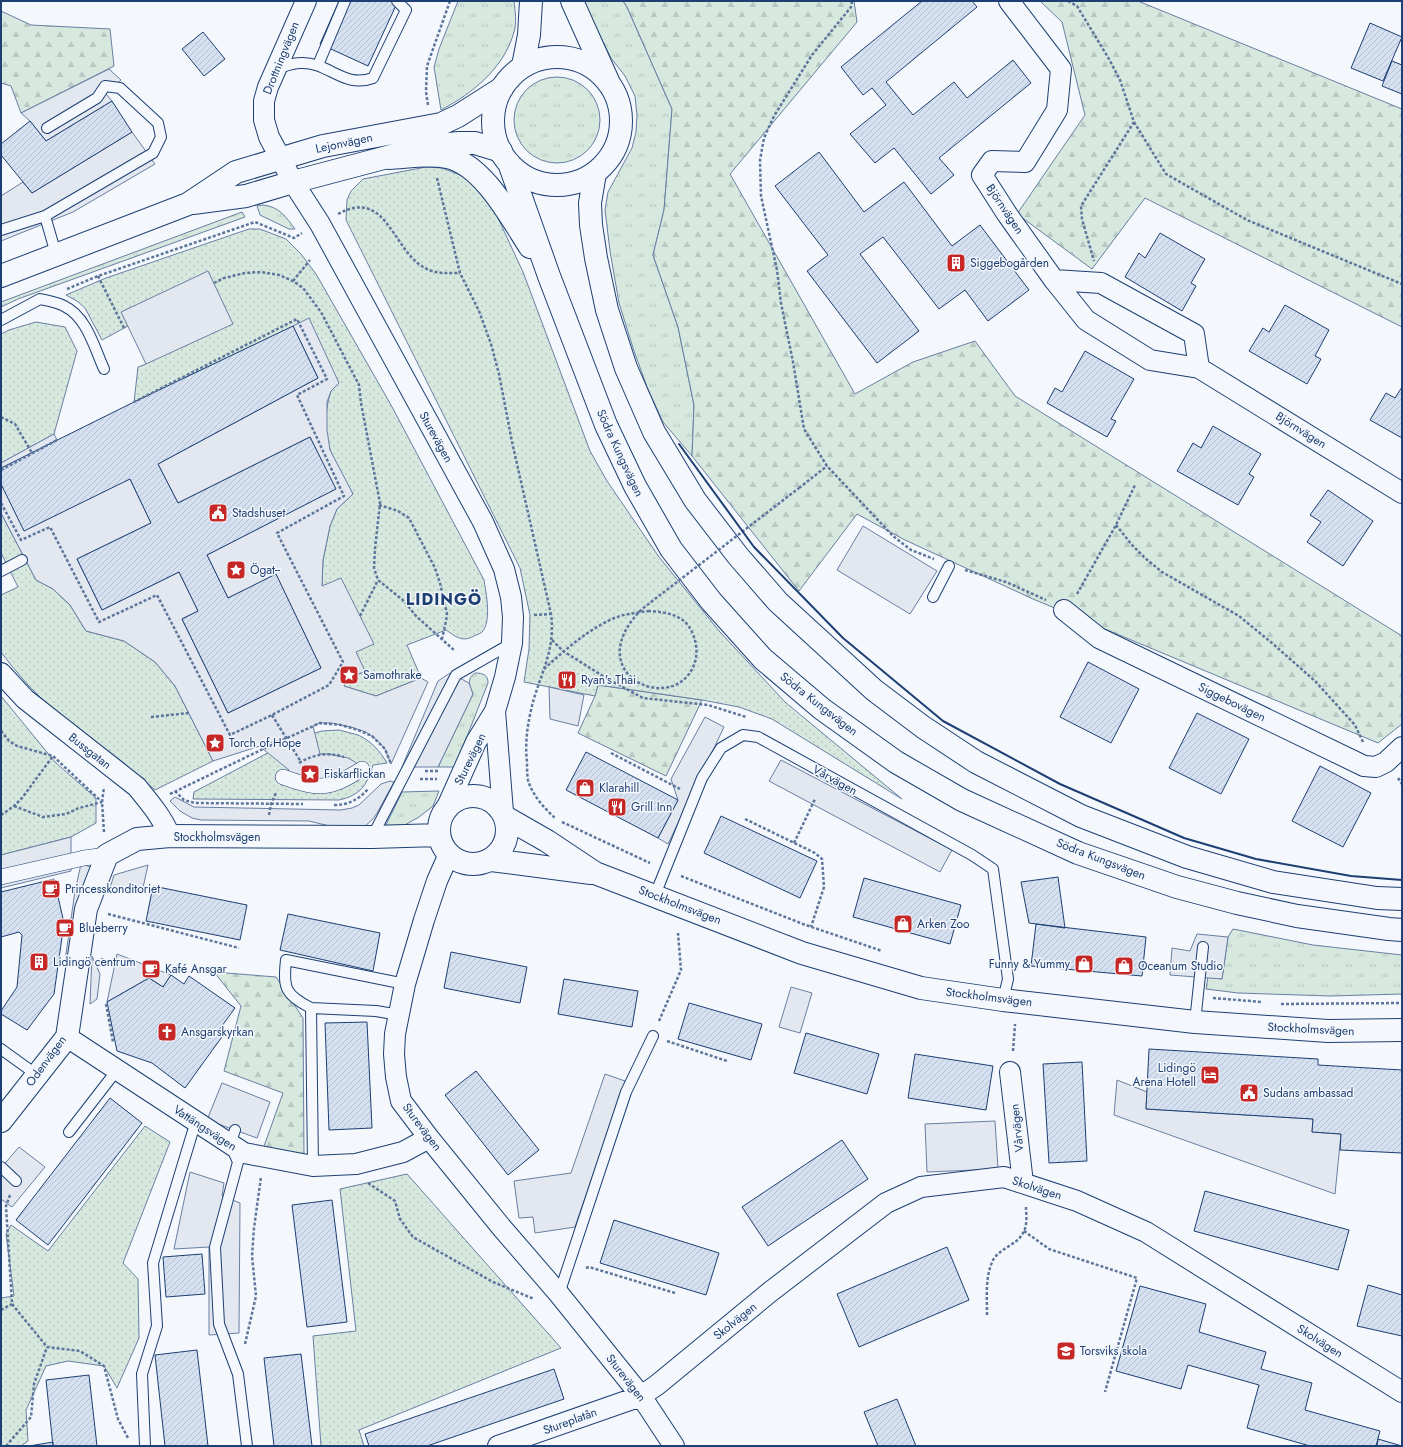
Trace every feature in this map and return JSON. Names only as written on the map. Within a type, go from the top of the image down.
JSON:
[{"type":"main road","points":[[523,66],[529,36],[531,1]]},
{"type":"main road","name":"Södra Kungsvägen","points":[[505,157],[522,174],[531,180],[553,185],[564,185],[586,179],[595,173],[604,165],[614,152],[619,141],[621,130],[620,107],[572,1]]},
{"type":"main road","name":"Södra Kungsvägen","points":[[608,81],[592,66],[577,59],[566,57],[544,58],[523,66],[511,76],[502,88],[494,108],[493,124],[496,138],[505,157],[606,425],[635,486],[671,549],[710,601],[763,659],[822,709],[896,762],[962,800],[1078,853],[1177,887],[1237,903],[1297,916],[1402,930]]},
{"type":"main road","name":"Lejonvägen","points":[[188,204],[236,172],[323,146],[441,124],[458,116],[502,88]]},
{"type":"main road","name":"Lejonvägen","points":[[1,276],[188,204],[246,196],[429,146],[475,143],[505,157]]},
{"type":"main road","points":[[389,158],[429,155],[448,157],[462,162],[477,173],[502,204],[549,276]]},
{"type":"main road","points":[[595,173],[590,203],[591,225],[607,310],[626,368],[654,432],[695,500],[738,556],[778,602],[874,690],[924,727],[976,762],[1080,816],[1187,857],[1273,882],[1377,898],[1402,899]]},
{"type":"main road","name":"Stockholmsvägen","points":[[446,809],[462,797],[474,796],[485,798],[494,803],[504,815],[595,873],[802,953],[921,988],[1003,1000],[1195,1022],[1328,1031],[1402,1030]]},
{"type":"main road","points":[[444,844],[441,821],[446,809]]},
{"type":"main road","points":[[491,860],[499,853],[508,834],[508,825],[504,815]]},
{"type":"main road","name":"Stockholmsvägen","points":[[107,855],[137,839],[170,836],[372,837],[444,844],[462,863],[477,864],[491,860],[595,873]]},
{"type":"main road","name":"Odenvägen","points":[[1,1121],[67,1037],[86,909],[107,855]]},
{"type":"street","name":"Drottningvägen","points":[[293,182],[269,137],[264,120],[264,101],[268,87],[306,1]]},
{"type":"street","name":"Björnvägen","points":[[1009,1],[1061,69],[1057,110],[1025,162],[992,161],[982,175],[1007,214],[1054,280],[1086,320],[1150,360],[1199,368],[1402,493]]},
{"type":"street","name":"Sturevägen","points":[[293,182],[320,224],[483,522],[504,569],[513,617],[512,644],[505,678],[495,711],[476,742],[446,809]]},
{"type":"street","points":[[1054,280],[1101,283],[1194,334],[1199,368]]},
{"type":"street","name":"Siggebovägen","points":[[1064,610],[1099,638],[1364,766],[1376,767],[1386,762]]},
{"type":"street","name":"Bussgatan","points":[[1,673],[26,699],[137,787],[164,822],[170,836]]},
{"type":"street","name":"Sturevägen","points":[[495,711],[504,815]]},
{"type":"street","points":[[1386,762],[1402,747]]},
{"type":"street","points":[[283,777],[315,787],[340,781],[362,769]]},
{"type":"street","name":"Sturevägen","points":[[444,844],[437,882],[405,984],[395,1034],[394,1054],[396,1077],[402,1101],[429,1138],[502,1228],[562,1286],[641,1396],[674,1446]]},
{"type":"street","name":"Stockholmsvägen","points":[[1,878],[84,858],[107,855]]},
{"type":"street","name":"Vattängsvägen","points":[[67,1037],[196,1122],[233,1137],[244,1153],[313,1166],[356,1164],[403,1152],[429,1138]]},
{"type":"street","name":"Vårvägen","points":[[1010,1072],[1023,1183]]},
{"type":"street","name":"Skolvägen","points":[[641,1396],[657,1385],[770,1292],[886,1204],[921,1187],[1004,1177],[1077,1201],[1146,1232],[1402,1392]]},
{"type":"street","name":"Stureplatån","points":[[498,1446],[641,1396]]},
{"type":"lane","points":[[318,65],[345,1]]},
{"type":"lane","points":[[276,69],[300,62],[318,65],[348,79],[364,82],[373,78],[406,10],[397,1]]},
{"type":"lane","points":[[1,230],[45,216],[153,153],[161,137],[158,123],[120,88],[105,86],[97,98],[47,128]]},
{"type":"lane","points":[[45,216],[56,254]]},
{"type":"lane","points":[[1,320],[40,299],[64,305],[80,318],[104,368]]},
{"type":"lane","points":[[1,571],[22,560]]},
{"type":"lane","points":[[933,597],[950,566]]},
{"type":"lane","points":[[372,837],[456,675],[512,644]]},
{"type":"lane","name":"Vårvägen","points":[[655,896],[702,778],[721,748],[743,735],[758,737],[972,855],[993,869],[1008,979],[1003,1000]]},
{"type":"lane","points":[[1195,1022],[1203,947]]},
{"type":"lane","points":[[399,1015],[311,1008],[296,1000],[286,989],[284,974],[286,960],[405,984]]},
{"type":"lane","points":[[311,1008],[313,1166]]},
{"type":"lane","points":[[562,1286],[626,1092],[653,1036]]},
{"type":"lane","points":[[1,1049],[37,1075]]},
{"type":"lane","points":[[69,1132],[114,1067]]},
{"type":"lane","points":[[145,1446],[142,1374],[157,1326],[153,1263],[196,1122]]},
{"type":"lane","points":[[233,1137],[238,1162],[215,1247],[219,1324],[238,1374],[247,1446]]},
{"type":"lane","points":[[1,1167],[16,1180]]},
{"type":"path","points":[[428,107],[426,92],[427,66],[450,1]]},
{"type":"path","points":[[852,1],[851,7],[812,55],[774,116],[764,138],[760,160],[761,196],[777,270],[781,303],[793,362],[804,429],[827,466],[893,536],[911,550],[950,566],[1006,582],[1064,610],[1079,591],[1116,525],[1135,485]]},
{"type":"path","points":[[1068,1],[1077,6]]},
{"type":"path","points":[[1076,1],[1077,6],[1120,80],[1134,122],[1166,174],[1247,220],[1402,284]]},
{"type":"path","points":[[1101,283],[1082,219],[1081,206],[1134,122]]},
{"type":"path","points":[[436,175],[460,273],[479,311],[491,344],[499,374],[512,442],[551,614],[553,627],[550,653],[543,670],[531,710],[525,744],[528,780],[534,793],[546,810],[558,820],[665,870],[811,927],[885,952]]},
{"type":"path","points":[[348,209],[364,207],[377,212],[384,218],[404,248],[428,270],[443,274],[460,273]]},
{"type":"path","points":[[40,299],[98,276],[255,222],[294,238]]},
{"type":"path","points":[[293,281],[310,260]]},
{"type":"path","points":[[214,283],[234,275],[260,272],[279,275],[293,281],[303,288],[321,312],[359,385],[379,505],[374,549],[374,568],[378,580],[404,601],[416,616],[455,651]]},
{"type":"path","points":[[98,276],[124,328]]},
{"type":"path","points":[[1,503],[20,540],[50,527],[99,622],[157,594],[230,735],[329,685],[343,662],[277,534],[344,496],[297,395],[327,379],[297,319],[134,402]]},
{"type":"path","points":[[1,417],[15,424],[32,454]]},
{"type":"path","points":[[1,470],[57,440]]},
{"type":"path","points":[[543,670],[580,638],[611,619],[622,615],[648,611],[666,612],[680,618],[692,630],[695,640],[696,655],[693,667],[684,678],[671,686],[658,688],[641,684],[635,680],[625,670],[620,658],[620,646],[623,635],[628,626],[642,609],[827,466]]},
{"type":"path","points":[[379,505],[398,511],[409,518],[435,568],[447,614],[442,639]]},
{"type":"path","points":[[1116,525],[1136,550],[1162,572],[1239,616],[1315,681],[1355,725],[1366,747],[1386,762],[1402,784]]},
{"type":"path","points":[[360,616],[378,580]]},
{"type":"path","points":[[532,615],[551,614]]},
{"type":"path","points":[[151,717],[189,713]]},
{"type":"path","points":[[272,715],[301,762]]},
{"type":"path","points":[[175,791],[320,723],[330,723],[351,727],[366,732],[377,740],[385,749],[391,766]]},
{"type":"path","points":[[1,731],[9,741],[17,746],[53,756],[102,802]]},
{"type":"path","points":[[611,753],[694,796]]},
{"type":"path","points":[[1,815],[22,798],[53,756]]},
{"type":"path","points":[[84,858],[104,833],[102,802],[104,783]]},
{"type":"path","points":[[794,843],[816,800]]},
{"type":"path","points":[[14,806],[33,814],[48,817],[66,814],[79,808],[102,802]]},
{"type":"path","points":[[745,819],[815,853],[822,859],[824,887],[811,927]]},
{"type":"path","points":[[102,912],[239,948]]},
{"type":"path","points":[[678,933],[681,970],[653,1036],[727,1061]]},
{"type":"path","points":[[100,958],[114,963]]},
{"type":"path","points":[[1198,997],[1266,1002]]},
{"type":"path","points":[[1274,1003],[1402,1003]]},
{"type":"path","points":[[106,1004],[116,1055],[114,1067]]},
{"type":"path","points":[[1010,1072],[1015,1024]]},
{"type":"path","points":[[238,1374],[256,1296],[252,1256],[254,1228],[262,1172],[266,1157]]},
{"type":"path","points":[[16,1180],[6,1206],[12,1304],[47,1347],[80,1352],[104,1366],[118,1419],[128,1439]]},
{"type":"path","points":[[366,1182],[395,1202],[400,1219],[413,1237],[493,1282],[536,1300]]},
{"type":"path","points":[[987,1315],[988,1274],[994,1259],[1000,1252],[1017,1240],[1024,1231],[1026,1204]]},
{"type":"path","points":[[1024,1231],[1049,1249],[1137,1278],[1105,1392]]},
{"type":"path","points":[[562,1286],[589,1267],[675,1293]]},
{"type":"path","points":[[1,1310],[12,1304]]},
{"type":"path","points":[[6,1446],[31,1417],[34,1384],[47,1347]]},
{"type":"green space","points":[[458,1],[514,1],[516,16],[515,28],[503,57],[486,78],[464,96],[441,110],[434,67],[439,49]]},
{"type":"green space","points":[[583,1],[623,1],[672,109],[664,210],[653,255],[678,327],[694,405],[692,456],[663,422],[647,387],[619,303],[605,210],[608,192],[632,148],[636,132],[637,115],[635,96],[625,76],[611,58]]},
{"type":"green space","points":[[623,1],[854,1],[857,22],[730,174],[855,394],[913,362],[975,341],[1015,396],[1402,636],[1402,724],[1378,743],[1033,599],[905,540],[857,514],[799,591],[692,456],[694,405],[678,327],[653,255],[664,210],[672,109]]},
{"type":"green space","points":[[1040,1],[1138,1],[1402,109],[1402,327],[1145,198],[1092,269],[1017,214],[1085,115],[1062,22]]},
{"type":"green space","points":[[1,11],[31,25],[110,29],[114,66],[21,113],[11,86],[1,83]]},
{"type":"green space","points":[[557,77],[573,80],[581,84],[593,96],[597,104],[600,120],[597,136],[593,144],[581,156],[573,160],[557,163],[541,160],[533,156],[521,144],[517,136],[514,120],[517,104],[521,96],[533,84],[541,80]]},
{"type":"green space","points":[[426,167],[442,168],[460,175],[471,182],[482,194],[497,216],[523,272],[590,451],[607,481],[659,557],[720,632],[785,702],[902,799],[772,719],[739,707],[702,700],[598,685],[595,696],[524,682],[529,649],[530,615],[520,568],[346,220],[347,200],[351,191],[363,179]]},
{"type":"green space","points":[[262,205],[273,207],[278,210],[285,216],[295,229],[289,229],[260,215],[257,206]]},
{"type":"green space","points":[[242,212],[245,217],[18,299],[1,307],[1,302]]},
{"type":"green space","points":[[249,229],[260,229],[286,239],[301,254],[316,274],[391,405],[484,580],[488,614],[485,627],[482,632],[470,638],[462,639],[446,630],[407,645],[421,678],[376,696],[344,686],[346,680],[365,671],[322,586],[323,560],[330,526],[337,509],[353,494],[334,460],[328,442],[326,420],[327,405],[331,391],[309,319],[134,402],[138,367],[146,364],[209,272],[122,312],[128,326],[102,340],[85,308],[77,301],[66,295],[106,278]]},
{"type":"green space","points":[[36,322],[65,327],[77,351],[54,434],[1,463],[1,334]]},
{"type":"green space","points":[[1,513],[36,580],[53,589],[70,605],[86,631],[124,641],[155,662],[175,686],[213,761],[155,790],[124,763],[48,705],[28,685],[1,652],[1,595],[18,587],[1,553]]},
{"type":"green space","points":[[475,673],[484,675],[487,678],[488,683],[455,767],[438,767],[473,694],[470,685],[470,678]]},
{"type":"green space","points":[[598,685],[702,700],[666,776],[578,733],[595,696]]},
{"type":"green space","points":[[1,696],[55,762],[96,798],[96,823],[71,837],[1,855]]},
{"type":"green space","points":[[339,730],[358,735],[367,740],[382,755],[387,763],[373,765],[362,788],[347,798],[339,800],[193,799],[194,792],[296,738],[322,731]]},
{"type":"green space","points":[[439,791],[433,806],[419,817],[403,826],[384,829],[402,792]]},
{"type":"green space","points":[[1233,929],[1313,945],[1402,955],[1402,994],[1330,996],[1238,993],[1206,989],[1208,977],[1222,979],[1228,937]]},
{"type":"green space","points":[[214,972],[276,977],[303,1018],[304,1157],[263,1149],[283,1093],[224,1071],[241,1006]]},
{"type":"green space","points":[[145,1126],[170,1142],[123,1263],[138,1279],[139,1338],[117,1388],[104,1366],[68,1361],[46,1366],[26,1410],[28,1441],[21,1446],[1,1446],[1,1298],[14,1296],[6,1234],[11,1225],[48,1251]]},
{"type":"green space","points":[[407,1174],[561,1348],[359,1430],[364,1446],[321,1446],[313,1336],[356,1331],[340,1189]]},
{"type":"shaded area","points":[[109,69],[121,80],[106,94],[112,101],[46,141],[30,121],[21,113]]},
{"type":"shaded area","points":[[132,132],[155,164],[73,212],[1,241],[1,196],[23,182],[32,193]]},
{"type":"shaded area","points":[[208,271],[233,324],[146,364],[121,312]]},
{"type":"shaded area","points":[[309,318],[339,383],[331,391],[327,402],[327,430],[330,450],[353,494],[337,509],[330,526],[323,560],[322,586],[341,578],[374,644],[356,652],[365,671],[346,680],[344,686],[376,696],[421,678],[428,682],[391,764],[385,749],[377,740],[366,732],[331,723],[320,723],[313,726],[320,754],[329,754],[348,758],[362,769],[341,781],[283,777],[289,770],[263,749],[282,739],[213,761],[175,686],[155,662],[124,641],[86,631],[70,605],[53,589],[36,580],[1,513],[1,484],[130,479],[151,523],[77,559],[102,610],[179,572],[198,611],[182,619],[228,713],[321,668],[276,575],[228,598],[207,555],[335,489],[310,437],[178,503],[158,464],[318,378],[293,326]]},
{"type":"shaded area","points":[[54,434],[57,440],[1,470],[1,463]]},
{"type":"shaded area","points":[[863,526],[937,571],[910,614],[837,570]]},
{"type":"shaded area","points":[[450,673],[469,683],[473,694],[438,767],[402,767],[438,681]]},
{"type":"shaded area","points":[[549,687],[584,695],[578,726],[550,719]]},
{"type":"shaded area","points":[[705,717],[724,727],[668,844],[658,838],[678,800],[671,779]]},
{"type":"shaded area","points":[[781,760],[952,850],[940,872],[769,781]]},
{"type":"shaded area","points":[[390,781],[394,782],[372,820],[365,826],[346,830],[309,821],[201,820],[192,818],[180,811],[170,801],[175,797],[194,807],[341,810],[359,805],[381,784]]},
{"type":"shaded area","points":[[71,837],[71,871],[1,888],[1,855]]},
{"type":"shaded area","points":[[81,864],[94,868],[75,962],[65,961],[75,891]]},
{"type":"shaded area","points":[[148,865],[142,892],[110,888],[114,875]]},
{"type":"shaded area","points":[[1197,934],[1228,937],[1222,979],[1170,975],[1172,948],[1190,951]]},
{"type":"shaded area","points":[[117,954],[171,975],[163,987],[149,978],[107,1002]]},
{"type":"shaded area","points":[[92,956],[100,974],[97,999],[90,1004]]},
{"type":"shaded area","points":[[791,987],[812,993],[800,1033],[779,1027]]},
{"type":"shaded area","points":[[605,1074],[625,1081],[575,1227],[535,1233],[533,1217],[519,1218],[514,1181],[571,1173]]},
{"type":"shaded area","points":[[1117,1080],[1147,1092],[1146,1109],[1313,1119],[1312,1132],[1341,1134],[1335,1194],[1114,1115]]},
{"type":"shaded area","points":[[222,1083],[270,1102],[257,1138],[207,1120]]},
{"type":"shaded area","points":[[995,1121],[998,1169],[927,1172],[925,1124]]},
{"type":"shaded area","points":[[19,1147],[45,1167],[12,1207],[1,1199],[1,1168]]},
{"type":"shaded area","points":[[190,1172],[224,1183],[222,1196],[240,1203],[239,1333],[209,1335],[209,1247],[174,1249]]},
{"type":"building","points":[[339,1],[398,1],[368,66],[320,44]]},
{"type":"building","points":[[922,1],[972,1],[977,7],[886,82],[913,115],[954,82],[967,98],[1013,60],[1031,83],[939,158],[954,175],[931,194],[894,148],[875,163],[850,134],[886,105],[872,88],[863,95],[841,67]]},
{"type":"building","points":[[1370,23],[1402,37],[1383,81],[1351,68]]},
{"type":"building","points":[[203,32],[225,59],[204,76],[182,49]]},
{"type":"building","points":[[1392,61],[1402,65],[1402,94],[1382,86]]},
{"type":"building","points":[[112,101],[132,132],[32,193],[1,155],[1,144],[30,121],[46,141]]},
{"type":"building","name":"Siggebogården","points":[[819,152],[864,212],[904,182],[952,246],[980,225],[1029,290],[988,321],[965,290],[939,309],[883,237],[860,254],[919,331],[877,363],[807,271],[828,255],[775,186]]},
{"type":"building","points":[[1160,233],[1205,259],[1191,283],[1196,286],[1182,311],[1125,277],[1139,253],[1145,258]]},
{"type":"building","points":[[1285,305],[1329,330],[1315,356],[1321,359],[1307,384],[1249,351],[1263,328],[1269,332]]},
{"type":"building","name":"Stadshuset","points":[[293,326],[318,378],[158,464],[178,503],[310,437],[336,489],[207,555],[228,598],[276,574],[321,668],[228,713],[182,619],[198,611],[179,572],[102,610],[77,559],[151,523],[130,479],[24,531],[1,484],[1,468]]},
{"type":"building","points":[[1085,351],[1134,379],[1111,419],[1116,421],[1107,437],[1047,403],[1055,388],[1062,392]]},
{"type":"building","points":[[1402,387],[1402,438],[1370,420],[1386,393],[1395,398]]},
{"type":"building","points":[[1213,426],[1261,454],[1249,474],[1254,477],[1238,505],[1177,471],[1193,443],[1201,448]]},
{"type":"building","points":[[1328,490],[1373,521],[1343,566],[1307,542],[1321,522],[1310,515]]},
{"type":"building","points":[[1088,662],[1139,689],[1111,743],[1060,717]]},
{"type":"building","name":"Ryan's Thai","points":[[565,673],[571,675],[569,687],[562,685]]},
{"type":"building","points":[[1197,713],[1249,739],[1221,794],[1169,768]]},
{"type":"building","points":[[586,752],[678,800],[658,838],[566,790]]},
{"type":"building","points":[[1320,766],[1371,793],[1343,847],[1292,821]]},
{"type":"building","points":[[721,816],[817,861],[800,898],[704,853]]},
{"type":"building","points":[[1058,877],[1065,928],[1029,923],[1021,882]]},
{"type":"building","points":[[864,878],[961,905],[950,944],[853,917]]},
{"type":"building","name":"Lidingö centrum","points":[[54,879],[64,923],[54,994],[27,1030],[1,1014],[1,1011],[17,987],[22,935],[19,932],[1,937],[1,892]]},
{"type":"building","points":[[153,886],[247,905],[240,940],[146,921]]},
{"type":"building","points":[[288,914],[380,933],[373,971],[280,950]]},
{"type":"building","points":[[1036,924],[1146,937],[1142,976],[1031,966]]},
{"type":"building","points":[[451,952],[527,967],[520,1003],[444,988]]},
{"type":"building","name":"Ansgarskyrkan","points":[[171,975],[184,984],[189,976],[235,1008],[219,1030],[224,1034],[185,1088],[152,1063],[117,1051],[107,1002],[149,978],[163,987]]},
{"type":"building","points":[[564,979],[638,991],[632,1027],[558,1014]]},
{"type":"building","points":[[689,1003],[762,1024],[751,1060],[678,1039]]},
{"type":"building","points":[[367,1022],[372,1128],[329,1130],[325,1023]]},
{"type":"building","points":[[806,1033],[879,1054],[867,1094],[794,1073]]},
{"type":"building","points":[[1149,1049],[1318,1059],[1318,1065],[1402,1070],[1402,1153],[1340,1150],[1341,1134],[1312,1132],[1313,1119],[1146,1109]]},
{"type":"building","points":[[915,1054],[993,1066],[986,1110],[908,1098]]},
{"type":"building","points":[[1082,1062],[1087,1161],[1049,1163],[1043,1064]]},
{"type":"building","points":[[476,1071],[539,1150],[508,1175],[445,1095]]},
{"type":"building","points":[[110,1098],[142,1123],[48,1245],[16,1220]]},
{"type":"building","points":[[842,1140],[868,1179],[768,1246],[742,1207]]},
{"type":"building","points":[[1205,1191],[1349,1230],[1338,1270],[1194,1231]]},
{"type":"building","points":[[332,1200],[347,1322],[307,1327],[292,1205]]},
{"type":"building","points":[[614,1220],[719,1253],[706,1295],[600,1263]]},
{"type":"building","points":[[947,1247],[969,1300],[859,1347],[837,1294]]},
{"type":"building","points":[[202,1254],[205,1294],[166,1297],[163,1257]]},
{"type":"building","points":[[1368,1285],[1402,1295],[1402,1336],[1357,1326]]},
{"type":"building","points":[[1140,1286],[1206,1304],[1199,1332],[1266,1352],[1261,1369],[1312,1383],[1305,1410],[1380,1431],[1376,1446],[1310,1446],[1247,1428],[1259,1385],[1188,1365],[1181,1389],[1116,1371]]},
{"type":"building","points":[[197,1350],[208,1446],[165,1446],[155,1355]]},
{"type":"building","points":[[301,1354],[312,1446],[274,1446],[264,1358]]},
{"type":"building","points":[[554,1369],[564,1399],[427,1446],[369,1446],[365,1434]]},
{"type":"building","points":[[89,1375],[97,1446],[53,1446],[46,1380]]},
{"type":"building","points":[[897,1399],[916,1446],[878,1446],[864,1412]]},
{"type":"building","points":[[1378,1439],[1402,1446],[1377,1446]]},
{"type":"building","points":[[53,1442],[53,1446],[29,1446]]},
{"type":"wall","points":[[679,444],[754,547],[843,638],[943,721],[1060,784],[1184,838],[1256,859],[1351,876],[1402,880]]},
{"type":"place","name":"Siggebogården","points":[[956,263]]},
{"type":"place","name":"Stadshuset","points":[[218,513]]},
{"type":"place","name":"Ögat--","points":[[236,570]]},
{"type":"place","name":"Samothrake","points":[[349,675]]},
{"type":"place","name":"Ryan's Thai","points":[[567,680]]},
{"type":"place","name":"Torch of Hope","points":[[215,743]]},
{"type":"place","name":"Fiskarflickan","points":[[310,774]]},
{"type":"place","name":"Klarahill","points":[[585,788]]},
{"type":"place","name":"Grill Inn","points":[[617,807]]},
{"type":"place","name":"Princesskonditoriet","points":[[51,889]]},
{"type":"place","name":"Arken Zoo","points":[[903,924]]},
{"type":"place","name":"Blueberry","points":[[65,928]]},
{"type":"place","name":"Lidingö centrum","points":[[39,962]]},
{"type":"place","name":"Funny & Yummy","points":[[1084,964]]},
{"type":"place","name":"Oceanum Studio","points":[[1124,966]]},
{"type":"place","name":"Kafé Ansgar","points":[[151,969]]},
{"type":"place","name":"Ansgarskyrkan","points":[[167,1032]]},
{"type":"place","name":"Lidingö Arena Hotell","points":[[1210,1075]]},
{"type":"place","name":"Sudans ambassad","points":[[1249,1093]]},
{"type":"place","name":"Torsviks skola","points":[[1066,1351]]},
{"type":"district","name":"LIDINGÖ","points":[[444,599]]}]
